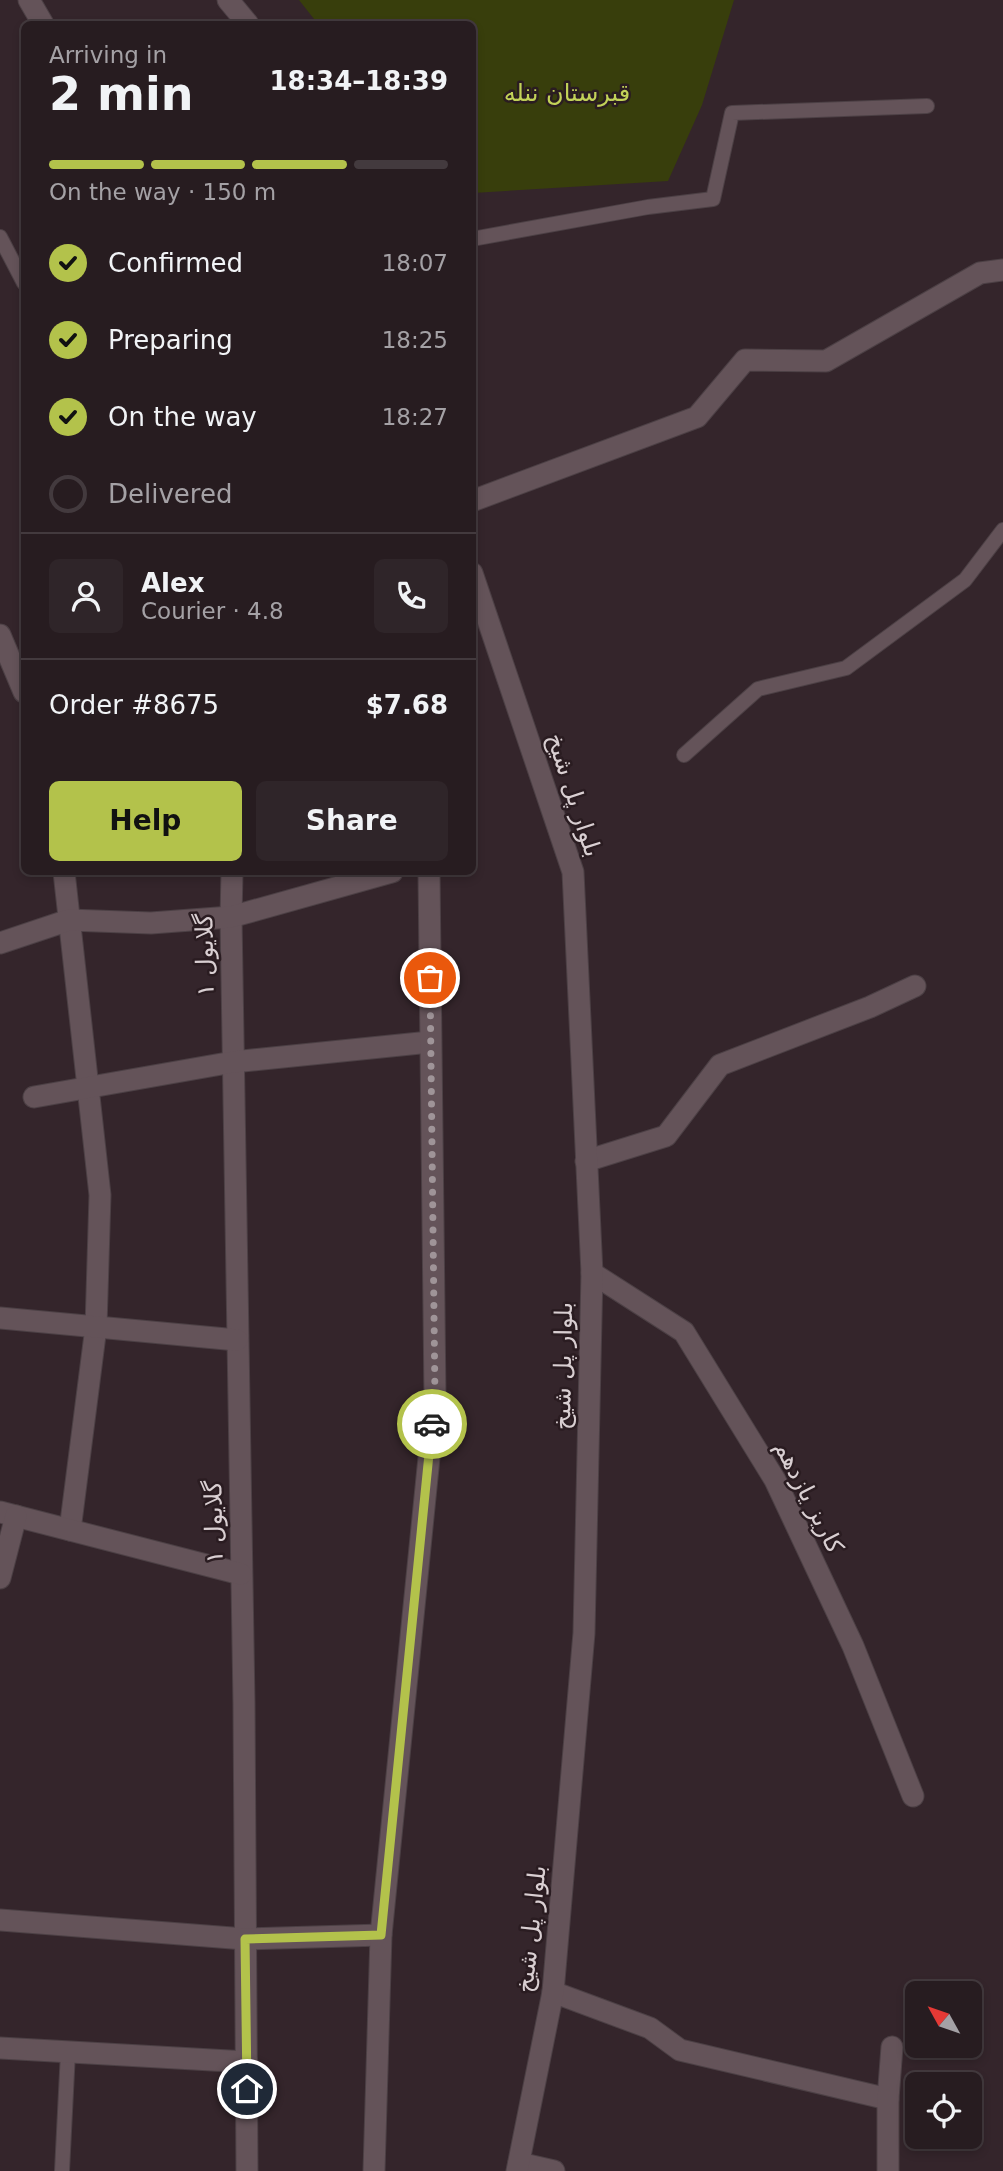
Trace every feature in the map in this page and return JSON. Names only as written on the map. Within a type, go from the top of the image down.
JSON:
[{"type":"street","points":[[29,0],[41,21]]},
{"type":"street","points":[[228,0],[246,21]]},
{"type":"street","points":[[476,500],[697,417],[745,360],[826,361],[980,273],[1003,270]]},
{"type":"street","name":"بلوار پل شیخ","points":[[476,585],[573,872],[592,1273],[584,1633],[553,1992],[516,2168]]},
{"type":"street","points":[[0,635],[21,685]]},
{"type":"street","points":[[64,875],[100,1195],[96,1327],[70,1530]]},
{"type":"street","name":"گلایول ۱","points":[[232,875],[247,2171]]},
{"type":"street","points":[[0,943],[69,920],[151,923],[231,917],[381,875]]},
{"type":"street","points":[[374,2171],[381,1935],[435,1398],[429,875]]},
{"type":"street","points":[[586,1161],[666,1136],[720,1065],[870,1007],[915,986]]},
{"type":"street","points":[[34,1097],[233,1062],[430,1042]]},
{"type":"street","name":"کاریز یازدهم","points":[[592,1273],[684,1332],[691,1343],[775,1480],[853,1646],[913,1796]]},
{"type":"street","points":[[0,1318],[237,1340]]},
{"type":"street","points":[[0,1578],[8,1514],[242,1574]]},
{"type":"street","points":[[0,1920],[245,1939],[381,1935]]},
{"type":"street","points":[[553,1992],[650,2028],[680,2050],[888,2099]]},
{"type":"street","points":[[888,2171],[888,2099],[892,2048]]},
{"type":"street","points":[[0,2049],[247,2062]]},
{"type":"street","points":[[516,2168],[554,2171]]},
{"type":"lane","points":[[476,238],[648,207],[713,199],[732,113],[927,106]]},
{"type":"lane","points":[[0,237],[21,277]]},
{"type":"lane","points":[[684,755],[758,689],[846,668],[965,580],[1003,530]]},
{"type":"lane","points":[[62,2171],[68,2052]]},
{"type":"green space","name":"قبرستان ننله","points":[[299,0],[734,0],[702,105],[668,181],[476,193],[476,21],[316,21]]},
{"type":"way so far","points":[[430,978],[435,1398],[432,1424]]},
{"type":"route","points":[[247,2089],[245,1939],[381,1935],[432,1424]]}]
